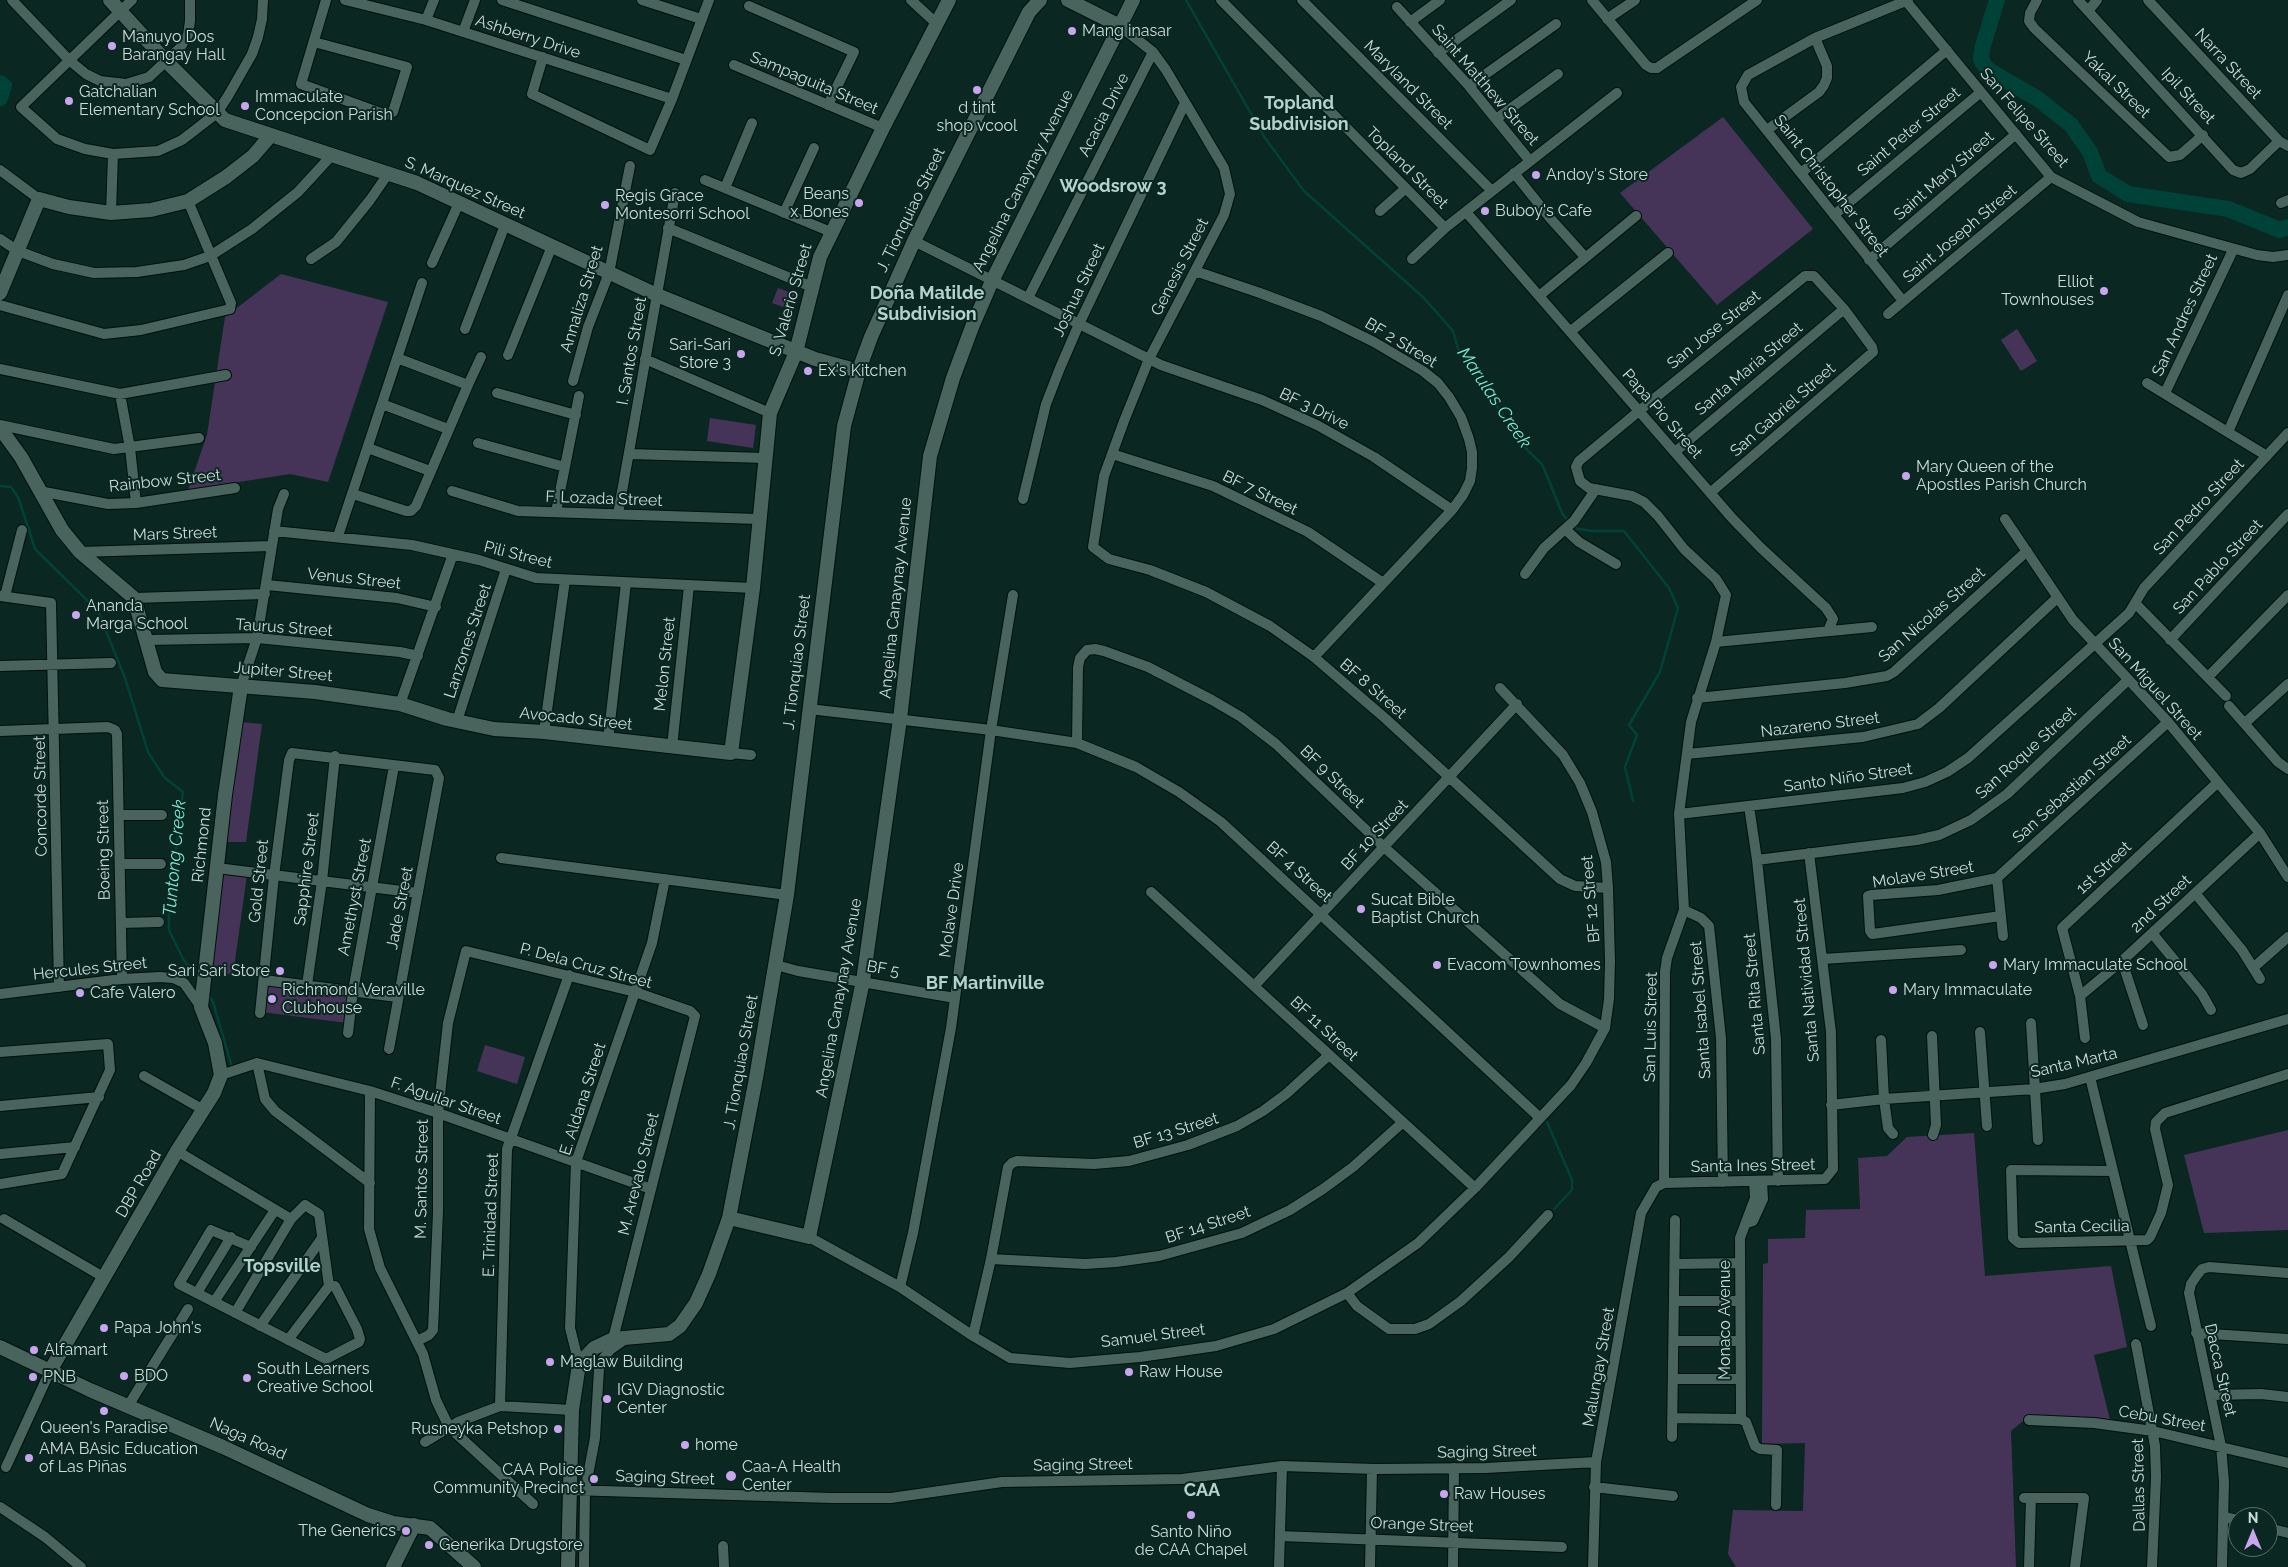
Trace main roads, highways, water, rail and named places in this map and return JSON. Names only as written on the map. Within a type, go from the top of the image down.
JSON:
[{"type":"waterway","name":"Marulas Creek","points":[[1186,0],[1265,138],[1304,191],[1424,298],[1453,331],[1459,352],[1528,451],[1542,464],[1563,515],[1570,522]]},
{"type":"waterway","points":[[1997,0],[1982,49],[1981,60],[1988,70],[2038,99],[2071,125],[2090,152],[2099,176],[2128,194],[2228,209],[2280,230],[2288,227]]},
{"type":"waterway","name":"Tuntong Creek","points":[[0,83],[4,86],[0,98]]},
{"type":"waterway","name":"Tuntong Creek","points":[[0,486],[11,487],[18,497],[35,549],[98,611],[125,678],[148,752],[164,777],[183,792],[169,907],[169,930],[183,959],[198,980]]},
{"type":"waterway","name":"Marulas Creek","points":[[1574,525],[1578,529],[1593,531],[1624,531],[1669,588],[1678,608],[1660,672],[1629,725],[1637,735],[1625,767],[1633,801]]},
{"type":"waterway","name":"Tuntong Creek","points":[[208,995],[213,1002],[232,1067]]},
{"type":"waterway","points":[[1547,1122],[1572,1180],[1572,1190],[1554,1209]]},
{"type":"place","name":"Mang inasar","points":[[1072,31]]},
{"type":"place","name":"Manuyo Dos Barangay Hall","points":[[112,46]]},
{"type":"place","name":"d tint shop vcool","points":[[977,90]]},
{"type":"place","name":"Gatchalian Elementary School","points":[[69,101]]},
{"type":"place","name":"Immaculate Concepcion Parish","points":[[245,106]]},
{"type":"place","name":"Andoy's Store","points":[[1536,175]]},
{"type":"place","name":"Beans x Bones","points":[[859,203]]},
{"type":"place","name":"Regis Grace Montesorri School","points":[[605,205]]},
{"type":"place","name":"Buboy's Cafe","points":[[1485,211]]},
{"type":"place","name":"Elliot Townhouses","points":[[2104,291]]},
{"type":"place","name":"Sari-Sari Store 3","points":[[741,354]]},
{"type":"place","name":"Ex's Kitchen","points":[[808,371]]},
{"type":"place","name":"Mary Queen of the Apostles Parish Church","points":[[1906,476]]},
{"type":"place","name":"Ananda Marga School","points":[[76,615]]},
{"type":"place","name":"Sucat Bible Baptist Church","points":[[1361,909]]},
{"type":"place","name":"Evacom Townhomes","points":[[1437,965]]},
{"type":"place","name":"Mary Immaculate School","points":[[1993,965]]},
{"type":"place","name":"Sari Sari Store","points":[[280,971]]},
{"type":"place","name":"Mary Immaculate","points":[[1893,990]]},
{"type":"place","name":"Cafe Valero","points":[[80,993]]},
{"type":"place","name":"Richmond Veraville Clubhouse","points":[[272,999]]},
{"type":"place","name":"Papa John's","points":[[104,1328]]},
{"type":"place","name":"Alfamart","points":[[34,1350]]},
{"type":"place","name":"Maglaw Building","points":[[550,1362]]},
{"type":"place","name":"Raw House","points":[[1129,1372]]},
{"type":"place","name":"BDO","points":[[124,1376]]},
{"type":"place","name":"PNB","points":[[33,1377]]},
{"type":"place","name":"South Learners Creative School","points":[[247,1378]]},
{"type":"place","name":"IGV Diagnostic Center","points":[[607,1399]]},
{"type":"place","name":"Queen's Paradise","points":[[104,1411]]},
{"type":"place","name":"Rusneyka Petshop","points":[[558,1429]]},
{"type":"place","name":"home","points":[[685,1445]]},
{"type":"place","name":"AMA BAsic Education of Las Piñas","points":[[29,1458]]},
{"type":"place","name":"Caa-A Health Center","points":[[731,1476]]},
{"type":"place","name":"CAA Police Community Precinct","points":[[594,1479]]},
{"type":"place","name":"Raw Houses","points":[[1444,1494]]},
{"type":"place","name":"Santo Niño de CAA Chapel","points":[[1191,1515]]},
{"type":"place","name":"The Generics","points":[[406,1531]]},
{"type":"place","name":"Generika Drugstore","points":[[429,1545]]},
{"type":"district","name":"Topland Subdivision","points":[[1299,114]]},
{"type":"district","name":"Woodsrow 3","points":[[1113,187]]},
{"type":"district","name":"Doña Matilde Subdivision","points":[[927,304]]},
{"type":"district","name":"BF Martinville","points":[[985,984]]},
{"type":"district","name":"Topsville","points":[[282,1267]]},
{"type":"district","name":"CAA","points":[[1202,1491]]}]
